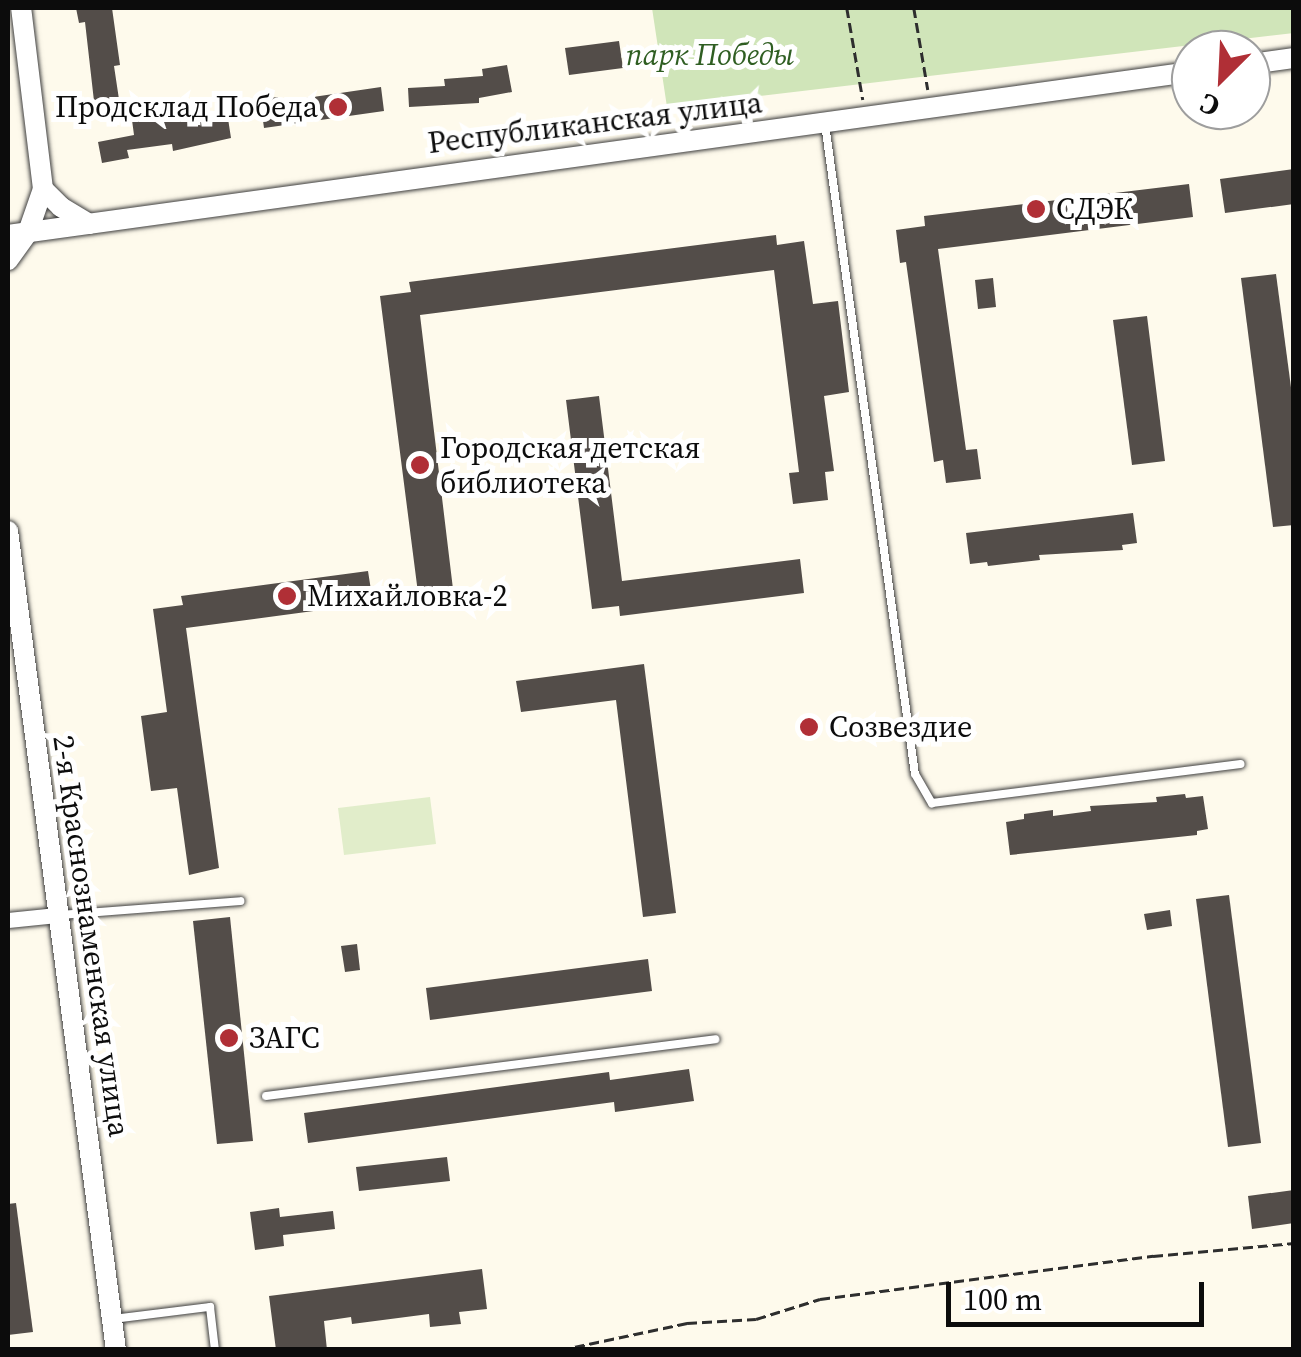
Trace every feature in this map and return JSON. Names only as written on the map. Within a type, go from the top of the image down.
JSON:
[{"type":"street","points":[[21,8],[44,189],[61,207],[89,224]]},
{"type":"street","name":"Республиканская улица","points":[[18,234],[1171,75]]},
{"type":"street","points":[[8,260],[44,189]]},
{"type":"street","name":"2-я Краснознаменская улица","points":[[8,530],[116,1350]]},
{"type":"street","points":[[8,920],[56,915]]},
{"type":"lane","points":[[825,124],[915,774],[932,803],[1241,764]]},
{"type":"lane","points":[[56,915],[240,901]]},
{"type":"lane","points":[[266,1096],[715,1039]]},
{"type":"lane","points":[[112,1319],[210,1307],[215,1350]]},
{"type":"path","points":[[847,8],[866,119]]},
{"type":"path","points":[[914,8],[932,110]]},
{"type":"path","points":[[560,1350],[687,1322],[756,1319],[820,1299],[1153,1256],[1294,1243]]},
{"type":"green space","name":"парк Победы","points":[[652,8],[1293,8],[1294,33],[1271,36],[1271,30],[1171,30],[1171,48],[667,107]]},
{"type":"green space","points":[[430,797],[436,844],[344,855],[338,808]]},
{"type":"building","points":[[76,8],[112,8],[120,65],[114,66],[120,106],[95,110],[85,22],[79,23]]},
{"type":"building","points":[[619,41],[623,68],[569,75],[565,48]]},
{"type":"building","points":[[507,65],[512,92],[479,98],[479,103],[409,107],[408,88],[445,86],[444,79],[483,76],[482,69]]},
{"type":"building","points":[[381,87],[384,111],[264,128],[260,99],[278,97],[279,102]]},
{"type":"building","points":[[227,112],[231,138],[173,151],[172,144],[127,150],[129,158],[102,163],[98,142],[134,135],[132,120]]},
{"type":"building","points":[[1294,169],[1294,204],[1225,213],[1220,179]]},
{"type":"building","points":[[1189,184],[1193,217],[938,249],[966,450],[977,449],[981,479],[946,483],[943,460],[934,462],[906,262],[900,263],[896,230],[925,226],[924,216]]},
{"type":"building","points":[[776,235],[777,245],[804,241],[813,304],[838,301],[849,392],[824,396],[834,471],[825,472],[828,500],[793,504],[789,473],[799,472],[774,270],[420,315],[453,589],[418,593],[380,296],[411,292],[409,282]]},
{"type":"building","points":[[1276,274],[1294,410],[1294,525],[1273,527],[1241,278]]},
{"type":"building","points":[[993,278],[996,307],[978,309],[975,280]]},
{"type":"building","points":[[1147,316],[1165,461],[1132,465],[1113,320]]},
{"type":"building","points":[[599,396],[622,581],[800,559],[804,593],[620,616],[619,606],[592,609],[566,400]]},
{"type":"building","points":[[1133,513],[1137,543],[1122,545],[1123,550],[1039,555],[1040,560],[988,566],[987,562],[970,564],[966,533]]},
{"type":"building","points":[[368,571],[373,603],[186,628],[219,868],[189,875],[177,788],[151,791],[141,716],[167,712],[153,609],[183,605],[181,596]]},
{"type":"building","points":[[644,664],[676,913],[643,917],[616,700],[521,712],[516,681]]},
{"type":"building","points":[[1185,794],[1186,798],[1203,796],[1208,829],[1197,831],[1197,835],[1010,855],[1006,822],[1024,819],[1024,814],[1053,810],[1053,816],[1091,811],[1090,806],[1157,802],[1156,797]]},
{"type":"building","points":[[1229,895],[1261,1143],[1228,1147],[1196,899]]},
{"type":"building","points":[[1170,910],[1172,926],[1147,930],[1144,914]]},
{"type":"building","points":[[230,917],[253,1141],[217,1144],[193,921]]},
{"type":"building","points":[[357,944],[360,970],[345,972],[341,946]]},
{"type":"building","points":[[648,959],[652,991],[430,1020],[426,988]]},
{"type":"building","points":[[689,1069],[694,1101],[615,1112],[614,1102],[308,1143],[304,1113],[609,1072],[610,1080]]},
{"type":"building","points":[[447,1157],[450,1181],[359,1191],[356,1167]]},
{"type":"building","points":[[1294,1190],[1294,1223],[1252,1229],[1248,1196]]},
{"type":"building","points":[[16,1203],[33,1332],[8,1335],[8,1204]]},
{"type":"building","points":[[279,1208],[280,1217],[333,1211],[335,1229],[283,1235],[284,1246],[255,1250],[250,1212]]},
{"type":"building","points":[[482,1269],[487,1309],[459,1312],[461,1324],[430,1327],[429,1314],[352,1324],[351,1317],[324,1321],[327,1350],[276,1350],[269,1296]]},
{"type":"place","name":"Продсклад Победа","points":[[338,107]]},
{"type":"place","name":"СДЭК","points":[[1036,209]]},
{"type":"place","name":"Городская детская библиотека","points":[[420,465]]},
{"type":"place","name":"Михайловка-2","points":[[287,596]]},
{"type":"place","name":"Созвездие","points":[[809,727]]},
{"type":"place","name":"ЗАГС","points":[[229,1038]]}]
